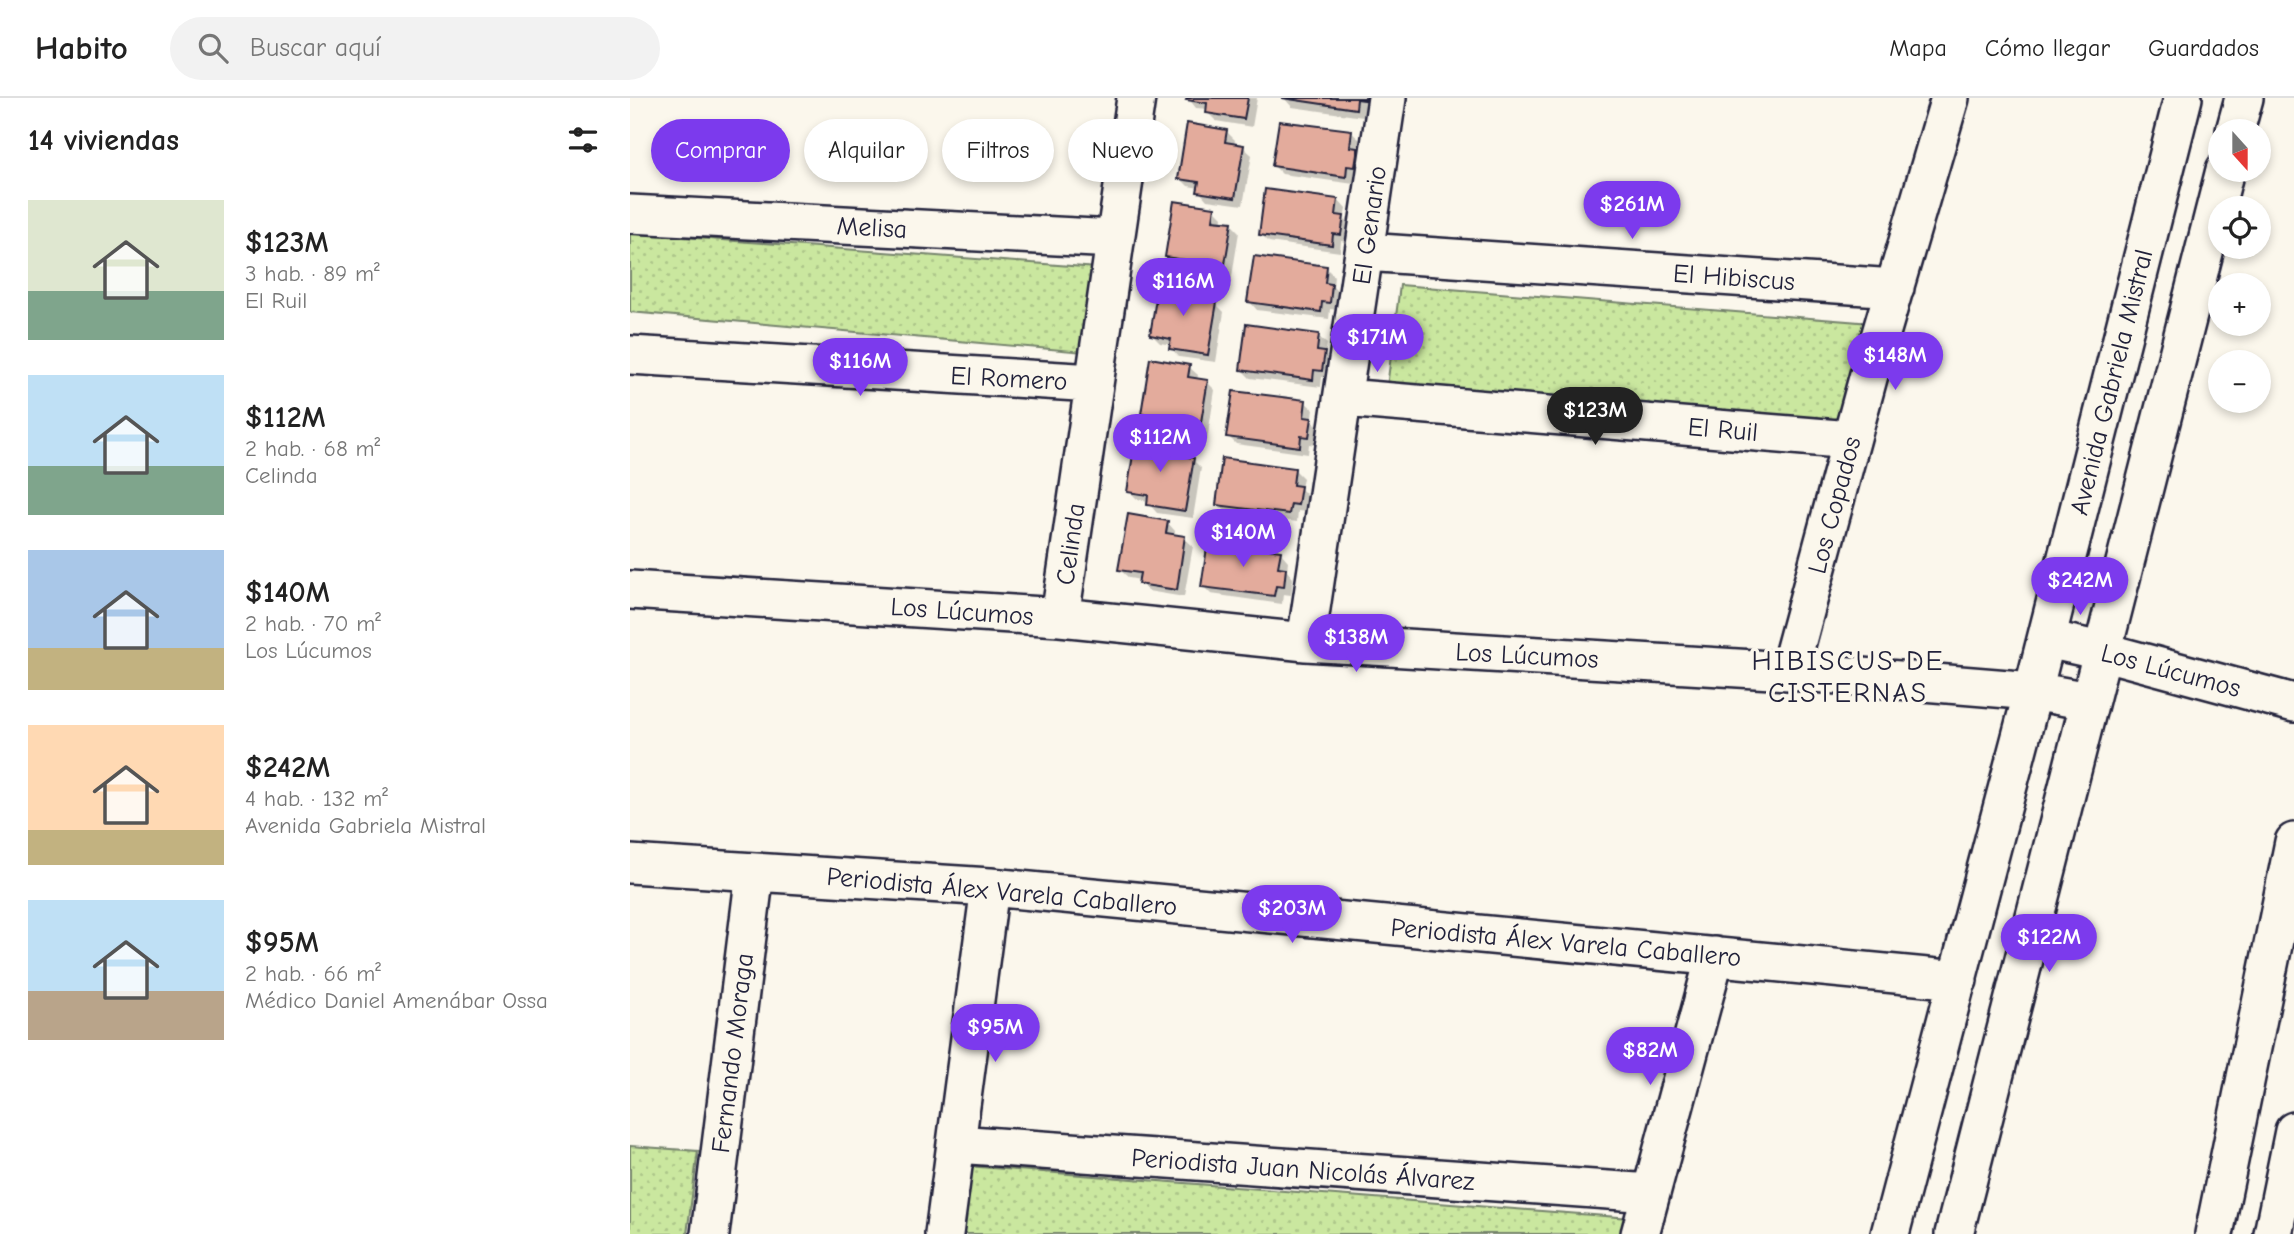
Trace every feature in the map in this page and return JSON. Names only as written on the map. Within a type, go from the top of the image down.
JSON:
[{"type":"street","name":"Celinda","points":[[1060,617],[1136,98]]},
{"type":"street","name":"El Genario","points":[[1306,642],[1387,98]]},
{"type":"street","name":"Los Copados","points":[[1789,671],[1851,440],[1950,98]]},
{"type":"street","name":"Avenida Gabriela Mistral","points":[[1890,1234],[2034,691],[2183,98]]},
{"type":"street","points":[[2238,119],[2244,98]]},
{"type":"street","points":[[1954,1234],[2222,182]]},
{"type":"street","name":"Melisa","points":[[630,214],[1115,239]]},
{"type":"street","name":"El Hibiscus","points":[[1365,251],[1895,288]]},
{"type":"street","name":"El Romero","points":[[630,355],[1094,383]]},
{"type":"street","name":"El Ruil","points":[[1344,398],[1851,440]]},
{"type":"street","name":"Los Lúcumos","points":[[630,590],[1060,617],[1306,642],[1789,671],[2034,691],[2088,701]]},
{"type":"street","name":"Los Lúcumos","points":[[2046,639],[2101,651],[2294,703]]},
{"type":"street","points":[[2214,1234],[2294,842]]},
{"type":"street","name":"Periodista Álex Varela Caballero","points":[[630,864],[990,887],[1958,980]]},
{"type":"street","name":"Fernando Moraga","points":[[710,1234],[755,872]]},
{"type":"street","points":[[944,1234],[990,887]]},
{"type":"street","points":[[1640,1234],[1715,956]]},
{"type":"street","points":[[2273,1234],[2294,1131]]},
{"type":"street","name":"Periodista Juan Nicolás Álvarez","points":[[956,1144],[1651,1193]]},
{"type":"green space","points":[[630,233],[1097,268],[1084,352],[630,312]]},
{"type":"green space","points":[[1400,285],[1871,323],[1846,424],[1387,387]]},
{"type":"green space","points":[[630,1146],[698,1151],[687,1234],[630,1234]]},
{"type":"green space","points":[[967,1166],[1630,1218],[1625,1234],[960,1234]]},
{"type":"building","points":[[1248,98],[1244,119],[1206,113],[1207,103],[1186,100]]},
{"type":"building","points":[[1282,98],[1365,98],[1365,100],[1357,99],[1356,109]]},
{"type":"building","points":[[1279,121],[1352,130],[1350,147],[1358,148],[1355,167],[1347,166],[1346,177],[1272,166]]},
{"type":"building","points":[[1187,123],[1227,130],[1225,142],[1244,145],[1235,198],[1197,192],[1199,182],[1178,179]]},
{"type":"building","points":[[1265,189],[1338,199],[1336,215],[1344,216],[1341,235],[1333,234],[1332,245],[1259,235]]},
{"type":"building","points":[[1174,201],[1215,207],[1213,220],[1232,222],[1223,276],[1184,270],[1186,260],[1165,257]]},
{"type":"building","points":[[1254,256],[1327,266],[1325,283],[1332,284],[1330,303],[1322,302],[1321,312],[1247,302]]},
{"type":"building","points":[[1159,280],[1200,287],[1197,299],[1217,302],[1208,355],[1169,349],[1171,339],[1150,335]]},
{"type":"building","points":[[1246,324],[1319,334],[1317,351],[1325,352],[1322,371],[1314,370],[1313,380],[1240,370]]},
{"type":"building","points":[[1150,358],[1190,365],[1188,377],[1208,380],[1199,434],[1160,428],[1162,417],[1141,414]]},
{"type":"building","points":[[1233,391],[1306,400],[1304,417],[1312,418],[1309,437],[1301,436],[1300,447],[1226,437]]},
{"type":"building","points":[[1136,436],[1177,443],[1175,455],[1194,458],[1185,511],[1147,505],[1148,495],[1127,492]]},
{"type":"building","points":[[1222,458],[1295,468],[1293,485],[1301,486],[1298,505],[1291,504],[1289,514],[1216,505]]},
{"type":"building","points":[[1128,514],[1168,521],[1166,533],[1185,536],[1177,590],[1138,584],[1140,573],[1118,570]]},
{"type":"building","points":[[1208,541],[1281,551],[1278,567],[1286,568],[1284,587],[1276,586],[1274,596],[1201,587]]},
{"type":"district","name":"HIBISCUS DE CISTERNAS","points":[[1848,676]]}]
